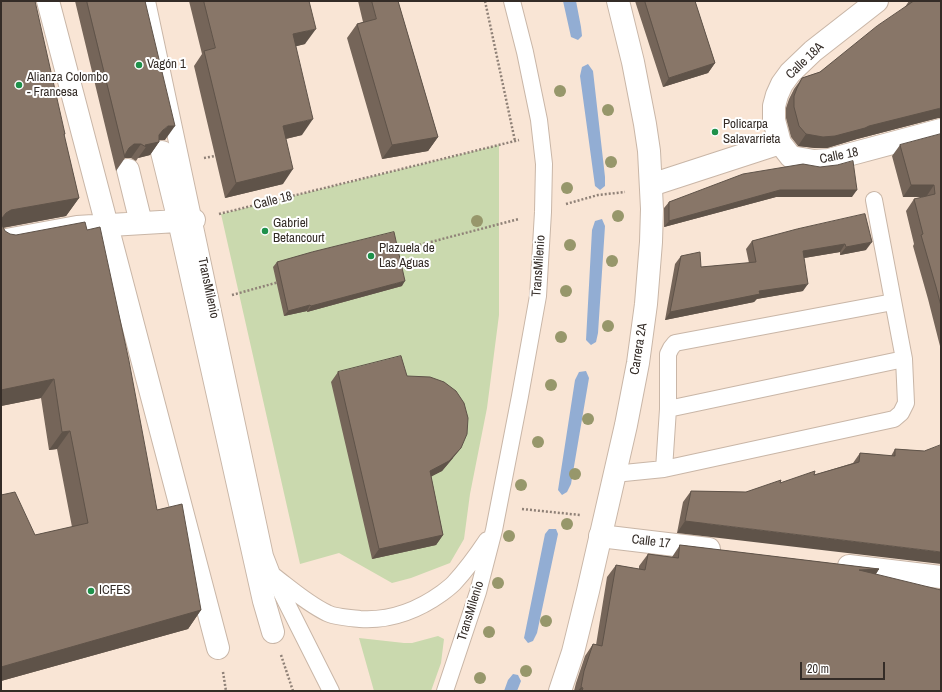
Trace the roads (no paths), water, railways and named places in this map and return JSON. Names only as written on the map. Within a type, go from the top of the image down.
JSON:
[{"type":"street","points":[[48,1],[218,648]]},
{"type":"street","name":"Carrera 2A","points":[[560,691],[573,652],[626,425],[638,363],[646,304],[652,209],[649,151],[633,62],[618,1]]},
{"type":"street","name":"Calle 18A","points":[[780,143],[774,120],[774,106],[777,94],[782,84],[813,51],[876,1]]},
{"type":"street","name":"Calle 18","points":[[780,143],[791,157],[814,161],[829,160],[941,130]]},
{"type":"street","points":[[651,185],[780,143]]},
{"type":"street","points":[[162,152],[186,221],[264,601],[273,632]]},
{"type":"street","points":[[128,170],[141,223]]},
{"type":"street","points":[[1,242],[77,227],[186,221]]},
{"type":"street","name":"Calle 17","points":[[600,536],[727,552]]},
{"type":"street","points":[[830,564],[941,577]]},
{"type":"lane","name":"TransMilenio","points":[[147,1],[186,221],[211,300],[265,556],[272,574],[331,691]]},
{"type":"lane","name":"TransMilenio","points":[[445,691],[478,592],[494,530],[538,296],[544,164],[539,120],[526,52],[512,1]]},
{"type":"lane","points":[[614,474],[664,470],[894,419],[901,412],[906,403],[904,359],[874,200]]},
{"type":"lane","points":[[664,470],[668,409],[668,354],[675,343],[893,302]]},
{"type":"lane","points":[[668,409],[904,359]]},
{"type":"lane","name":"TransMilenio","points":[[272,574],[309,603],[328,614],[369,620],[390,617],[411,612],[431,601],[453,584],[471,563],[494,530]]},
{"type":"water","points":[[563,1],[576,1],[582,36],[578,40],[571,37]]},
{"type":"water","points":[[588,64],[593,71],[605,177],[605,186],[600,190],[595,186],[580,76],[582,67]]},
{"type":"water","points":[[602,219],[605,226],[598,333],[596,342],[591,345],[586,340],[592,230],[595,221]]},
{"type":"water","points":[[586,371],[589,378],[571,484],[567,492],[562,495],[558,490],[575,380],[579,372]]},
{"type":"water","points":[[549,529],[556,529],[558,534],[537,633],[533,641],[528,643],[524,638],[545,534]]},
{"type":"water","points":[[513,674],[518,675],[521,681],[517,691],[504,691],[508,680]]},
{"type":"place","name":"Vagón 1","points":[[139,65]]},
{"type":"place","name":"Alianza Colombo - Francesa","points":[[19,85]]},
{"type":"place","name":"Policarpa Salavarrieta","points":[[715,132]]},
{"type":"place","name":"Gabriel Betancourt","points":[[265,231]]},
{"type":"place","name":"Plazuela de Las Aguas","points":[[371,256]]},
{"type":"place","name":"ICFES","points":[[91,591]]}]
